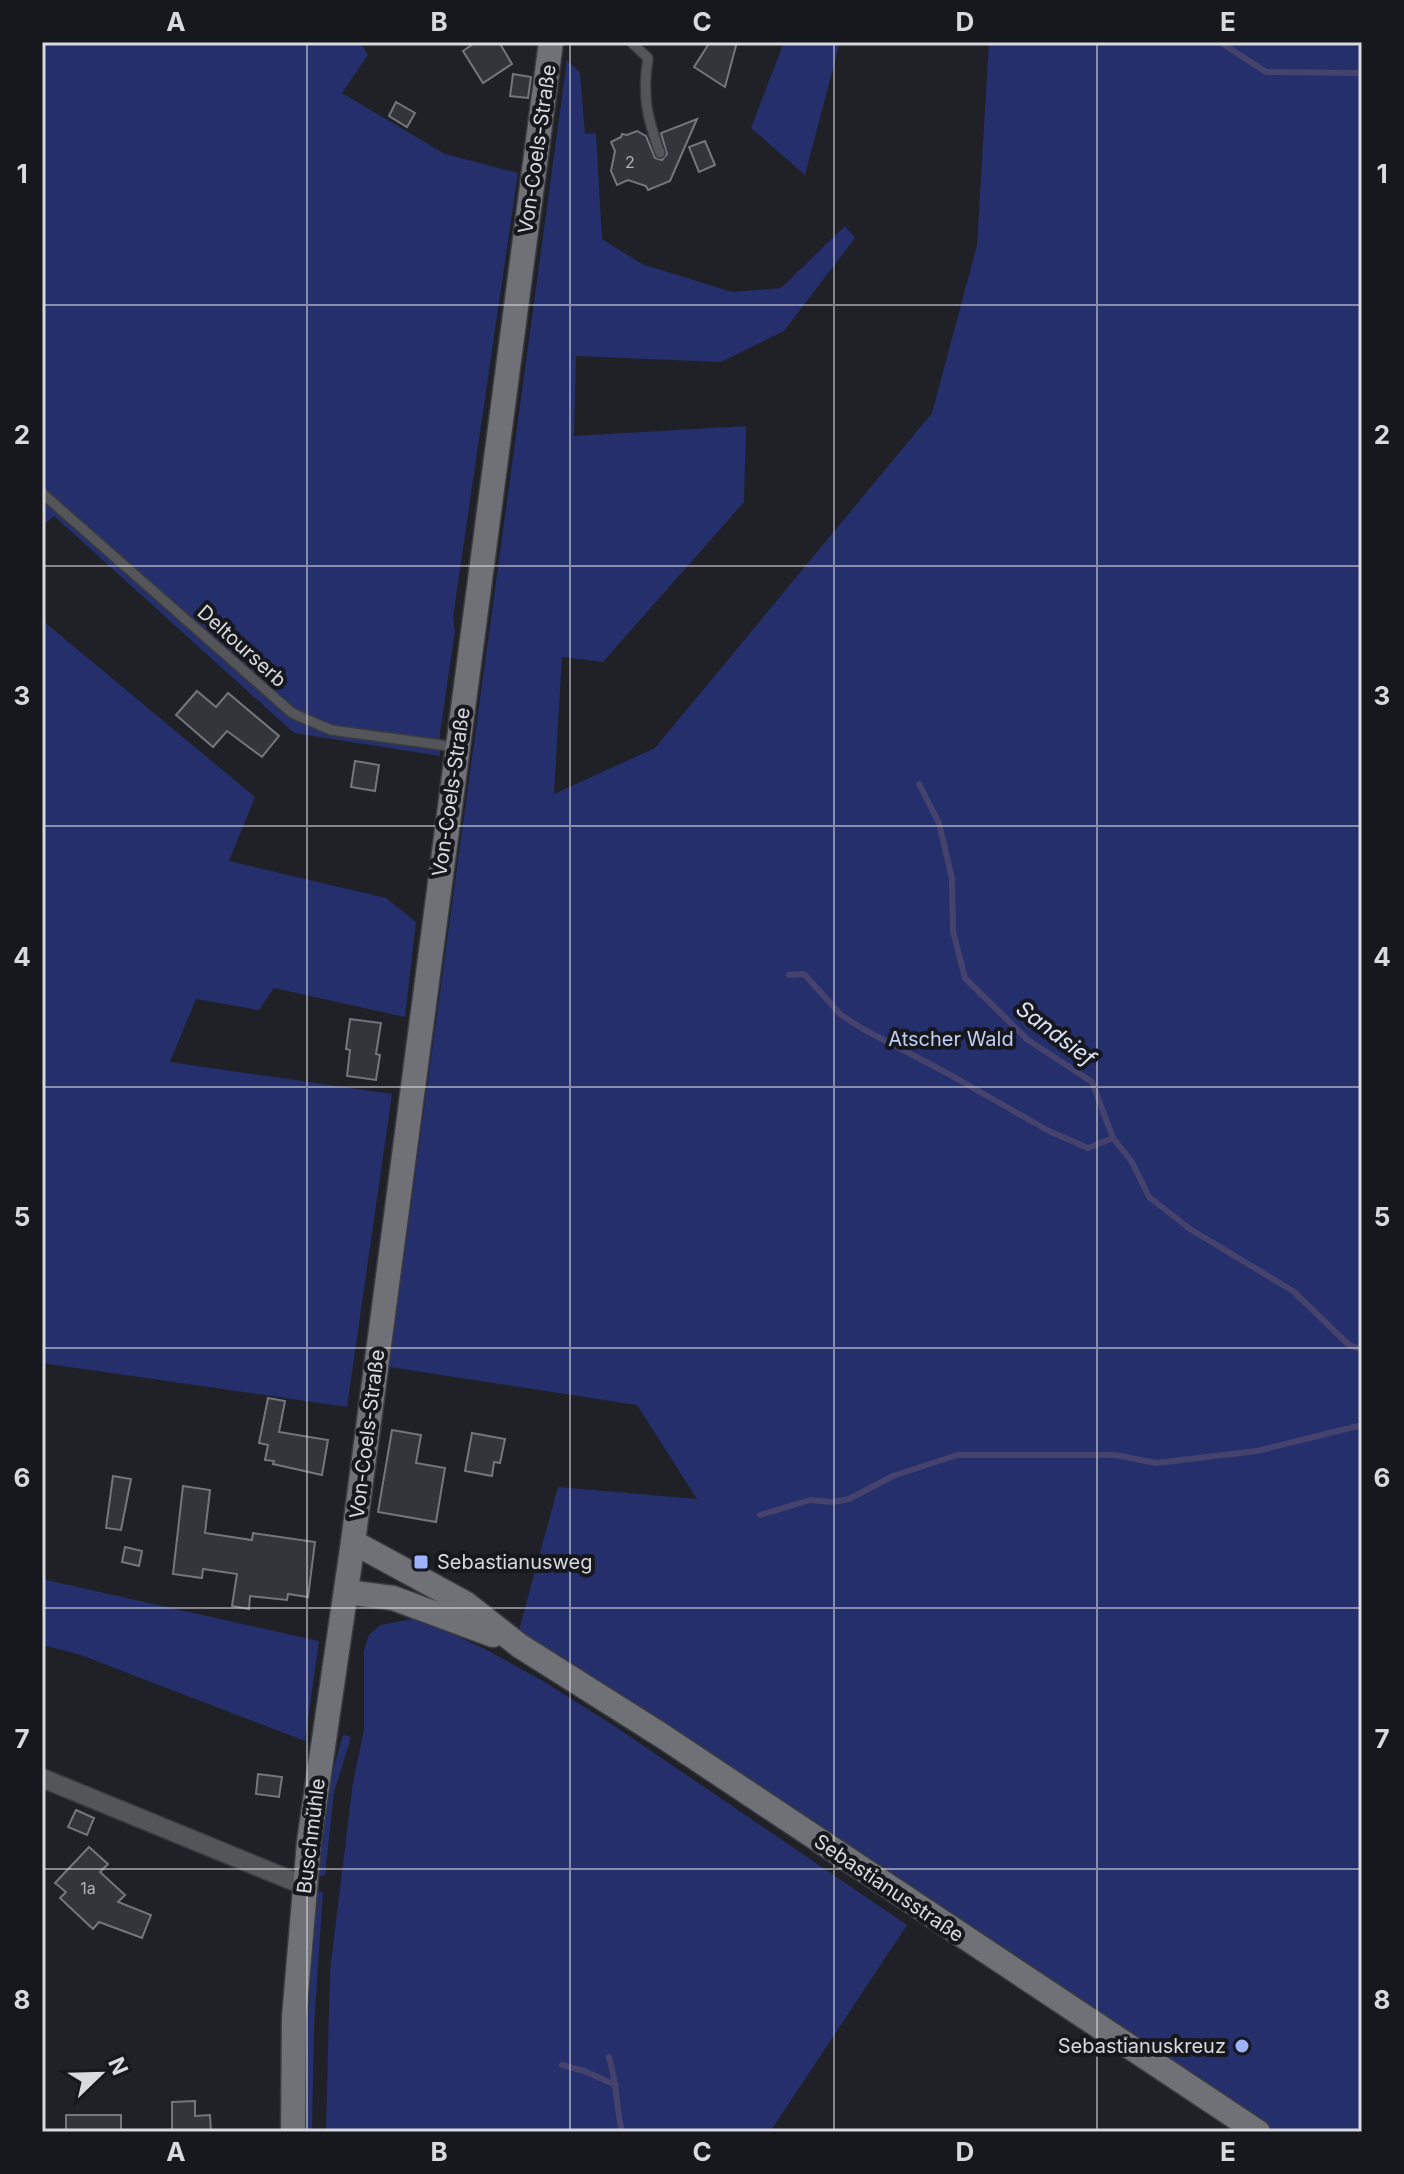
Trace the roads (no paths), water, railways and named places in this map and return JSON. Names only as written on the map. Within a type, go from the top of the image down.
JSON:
[{"type":"main road","name":"Von-Coels-Straße","points":[[353,1542],[551,42]]},
{"type":"main road","name":"Buschmühle","points":[[293,2132],[294,2018],[305,1883],[353,1542]]},
{"type":"main road","name":"Sebastianusstraße","points":[[353,1542],[465,1603],[520,1646],[661,1735],[1258,2132]]},
{"type":"main road","name":"Sebastianusstraße","points":[[346,1592],[393,1598],[520,1646]]},
{"type":"street","points":[[42,1778],[293,1881],[305,1883]]},
{"type":"lane","points":[[631,42],[648,58],[643,86],[645,107],[660,153]]},
{"type":"lane","name":"Deltourserb","points":[[42,493],[292,713],[331,730],[456,747]]},
{"type":"waterway","points":[[1220,42],[1266,72],[1362,73]]},
{"type":"waterway","name":"Sandsief","points":[[919,784],[939,823],[952,879],[953,931],[965,978],[1028,1040],[1092,1082],[1113,1138],[1132,1162],[1149,1197],[1190,1229],[1293,1291],[1349,1345],[1362,1350]]},
{"type":"waterway","points":[[789,975],[804,974],[841,1015],[1049,1131],[1088,1148],[1113,1138]]},
{"type":"waterway","name":"Sandsief","points":[[760,1515],[810,1500],[833,1502],[849,1499],[893,1476],[957,1455],[1115,1455],[1156,1463],[1257,1451],[1362,1425]]},
{"type":"waterway","points":[[609,2057],[622,2132]]},
{"type":"waterway","points":[[562,2065],[616,2085]]},
{"type":"place","name":"Sebastianusweg","points":[[421,1562]]},
{"type":"place","name":"Sebastianuskreuz","points":[[1242,2046]]},
{"type":"park label","name":"Atscher Wald","points":[[951,1039]]}]
